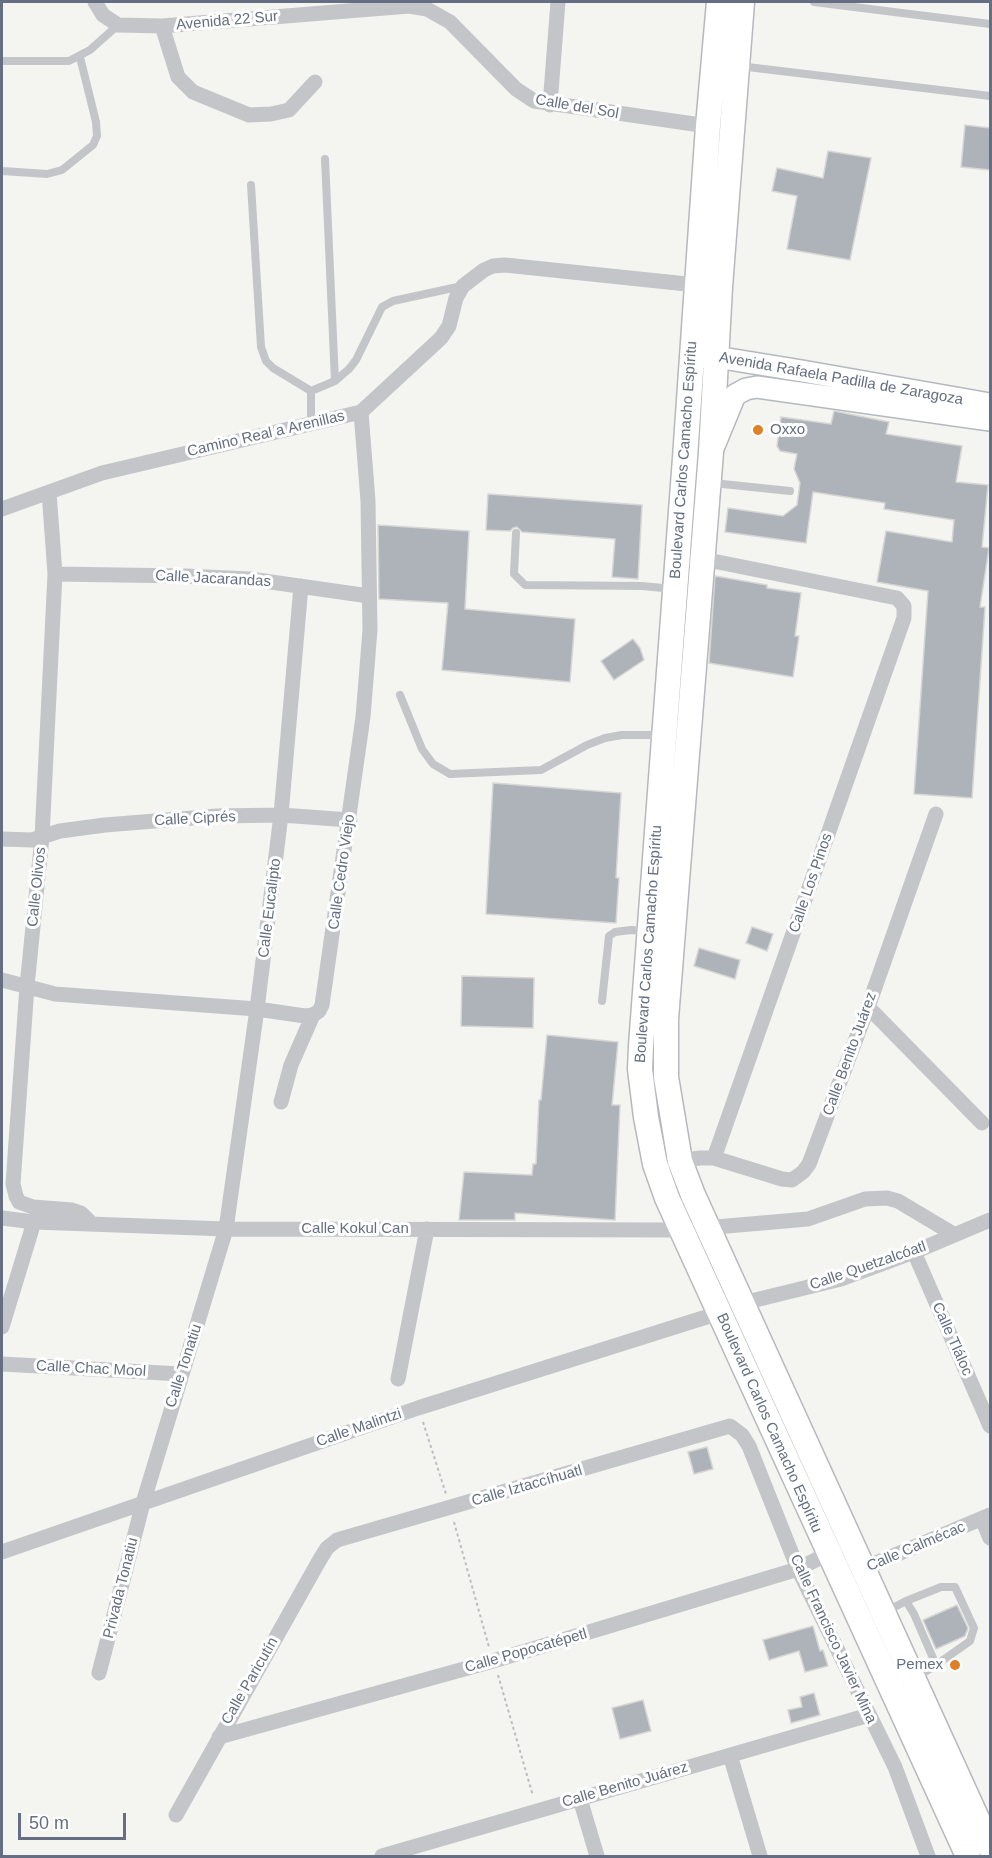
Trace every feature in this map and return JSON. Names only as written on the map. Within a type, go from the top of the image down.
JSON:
[{"type":"main road","name":"Boulevard Carlos Camacho Espíritu","points":[[719,2],[696,285],[640,1069],[646,1117],[655,1164],[666,1198],[828,1553],[841,1579],[873,1617],[914,1679],[990,1847]]},
{"type":"main road","name":"Boulevard Carlos Camacho Espíritu","points":[[742,2],[720,287],[711,452],[666,1019],[666,1077],[680,1161],[693,1195],[864,1568],[873,1617],[968,1857]]},
{"type":"main road","name":"Avenida Rafaela Padilla de Zaragoza","points":[[691,357],[716,357],[990,405]]},
{"type":"main road","points":[[746,389],[749,363]]},
{"type":"main road","name":"Avenida Rafaela Padilla de Zaragoza","points":[[711,452],[735,395],[746,389],[757,387],[990,420]]},
{"type":"street","points":[[95,2],[103,15],[118,25]]},
{"type":"street","points":[[550,105],[558,2]]},
{"type":"street","name":"Avenida 22 Sur","points":[[118,25],[162,26],[407,4]]},
{"type":"street","name":"Calle del Sol","points":[[407,4],[427,9],[450,22],[516,89],[534,101],[708,126]]},
{"type":"street","points":[[162,26],[178,77],[193,92],[249,115],[289,110],[315,82]]},
{"type":"street","points":[[463,286],[484,270],[505,265],[720,287]]},
{"type":"street","name":"Camino Real a Arenillas","points":[[2,509],[102,473],[361,412],[441,338],[463,286]]},
{"type":"street","name":"Calle Cedro Viejo","points":[[281,1102],[291,1065],[313,1015],[322,1005],[363,717],[370,630],[368,501],[361,412]]},
{"type":"street","name":"Calle Olivos","points":[[49,492],[55,574],[42,837],[27,986],[14,1191],[19,1202],[26,1205],[72,1210],[81,1213],[92,1224]]},
{"type":"street","points":[[677,560],[703,559]]},
{"type":"street","name":"Calle Los Pinos","points":[[703,559],[897,598],[904,606],[904,618],[714,1158]]},
{"type":"street","name":"Calle Jacarandas","points":[[55,574],[250,579],[369,596]]},
{"type":"street","name":"Calle Eucalipto","points":[[226,1229],[281,815],[301,586]]},
{"type":"street","name":"Calle Benito Juárez","points":[[655,1164],[714,1158],[792,1180],[798,1177],[809,1164],[868,1007],[936,814]]},
{"type":"street","name":"Calle Ciprés","points":[[2,839],[25,840],[60,831],[105,825],[217,816],[281,815],[350,820]]},
{"type":"street","points":[[2,980],[61,994],[313,1015]]},
{"type":"street","points":[[868,1007],[982,1123]]},
{"type":"street","name":"Calle Kokul Can","points":[[2,1218],[34,1222],[226,1229],[681,1230],[808,1219],[865,1199],[887,1198],[898,1201],[955,1235]]},
{"type":"street","name":"Calle Quetzalcóatl","points":[[743,1303],[841,1279],[990,1220]]},
{"type":"street","points":[[2,1327],[34,1222]]},
{"type":"street","name":"Calle Tonatiu","points":[[143,1503],[226,1229]]},
{"type":"street","points":[[398,1379],[427,1229]]},
{"type":"street","name":"Calle Tláloc","points":[[914,1252],[990,1426]]},
{"type":"street","name":"Calle Malintzi","points":[[2,1552],[418,1408],[719,1312]]},
{"type":"street","name":"Calle Chac Mool","points":[[2,1364],[181,1374]]},
{"type":"street","name":"Calle Iztaccíhuatl","points":[[327,1548],[337,1539],[730,1426]]},
{"type":"street","name":"Calle Francisco Javier Mina","points":[[730,1426],[742,1435],[749,1446],[798,1569],[895,1767],[928,1857]]},
{"type":"street","name":"Privada Tonatiu","points":[[99,1673],[143,1503]]},
{"type":"street","points":[[986,1517],[990,1538]]},
{"type":"street","name":"Calle Calmécac","points":[[841,1579],[986,1517]]},
{"type":"street","name":"Calle Popocatépetl","points":[[219,1737],[494,1661],[798,1569],[852,1542]]},
{"type":"street","name":"Calle Paricutín","points":[[176,1815],[327,1548]]},
{"type":"street","name":"Calle Benito Juárez","points":[[382,1857],[430,1850],[537,1810],[868,1715]]},
{"type":"street","points":[[730,1755],[760,1857]]},
{"type":"street","points":[[580,1799],[597,1857]]},
{"type":"lane","points":[[814,2],[990,24]]},
{"type":"lane","points":[[2,61],[69,61],[80,57],[118,25]]},
{"type":"lane","points":[[2,171],[47,174],[62,171],[93,145],[97,136],[96,122],[80,57]]},
{"type":"lane","points":[[737,66],[990,96]]},
{"type":"lane","points":[[325,159],[335,381]]},
{"type":"lane","points":[[251,185],[261,347],[266,361],[273,368],[311,391]]},
{"type":"lane","points":[[311,391],[335,381],[349,369],[356,360],[382,307],[393,300],[463,286]]},
{"type":"lane","points":[[311,391],[311,422]]},
{"type":"lane","points":[[708,482],[790,491]]},
{"type":"lane","points":[[516,533],[514,574],[525,585],[642,586],[675,589]]},
{"type":"lane","points":[[400,695],[422,749],[433,764],[450,774],[542,770],[586,745],[605,738],[622,735],[663,735]]},
{"type":"lane","points":[[602,1001],[609,936],[615,932],[631,930],[649,932]]},
{"type":"lane","points":[[873,1617],[941,1587],[955,1587],[974,1628],[970,1641],[914,1679]]},
{"type":"lane","points":[[906,1601],[936,1665]]},
{"type":"path","points":[[418,1408],[450,1508],[537,1810]]},
{"type":"building","points":[[965,125],[990,128],[990,170],[961,167]]},
{"type":"building","points":[[828,151],[871,158],[850,260],[787,249],[797,196],[772,191],[777,168],[823,178]]},
{"type":"building","points":[[834,411],[889,422],[886,434],[962,446],[956,482],[988,485],[982,547],[989,548],[980,607],[985,607],[972,798],[914,794],[928,591],[877,582],[886,531],[952,542],[954,520],[884,509],[885,503],[813,492],[806,543],[725,532],[728,508],[783,516],[797,505],[800,483],[794,469],[797,454],[780,451],[777,446],[781,417],[831,424]]},
{"type":"building","points":[[488,494],[642,505],[638,579],[612,577],[615,539],[522,532],[517,527],[510,531],[486,530]]},
{"type":"building","points":[[378,525],[469,531],[465,609],[575,619],[570,682],[442,670],[448,603],[379,599]]},
{"type":"building","points":[[715,576],[801,593],[795,636],[799,636],[793,677],[709,663]]},
{"type":"building","points":[[633,639],[640,648],[644,660],[614,680],[601,661]]},
{"type":"building","points":[[493,783],[621,793],[616,923],[486,914]]},
{"type":"building","points":[[752,927],[773,934],[767,951],[746,943]]},
{"type":"building","points":[[699,948],[740,960],[735,979],[694,966]]},
{"type":"building","points":[[462,976],[534,978],[533,1028],[461,1026]]},
{"type":"building","points":[[547,1035],[618,1042],[612,1105],[620,1105],[615,1220],[515,1213],[515,1220],[459,1220],[464,1172],[532,1175],[533,1164],[536,1164],[539,1100],[541,1100]]},
{"type":"building","points":[[707,1447],[713,1469],[694,1474],[688,1452]]},
{"type":"building","points":[[957,1605],[968,1628],[965,1636],[936,1649],[923,1620]]},
{"type":"building","points":[[813,1626],[820,1651],[823,1650],[828,1666],[805,1672],[799,1651],[769,1660],[763,1640]]},
{"type":"building","points":[[814,1693],[820,1715],[791,1723],[788,1710],[802,1707],[800,1697]]},
{"type":"building","points":[[643,1700],[651,1731],[620,1739],[612,1708]]},
{"type":"place","name":"Oxxo","points":[[758,430]]},
{"type":"place","name":"Pemex","points":[[955,1665]]}]
